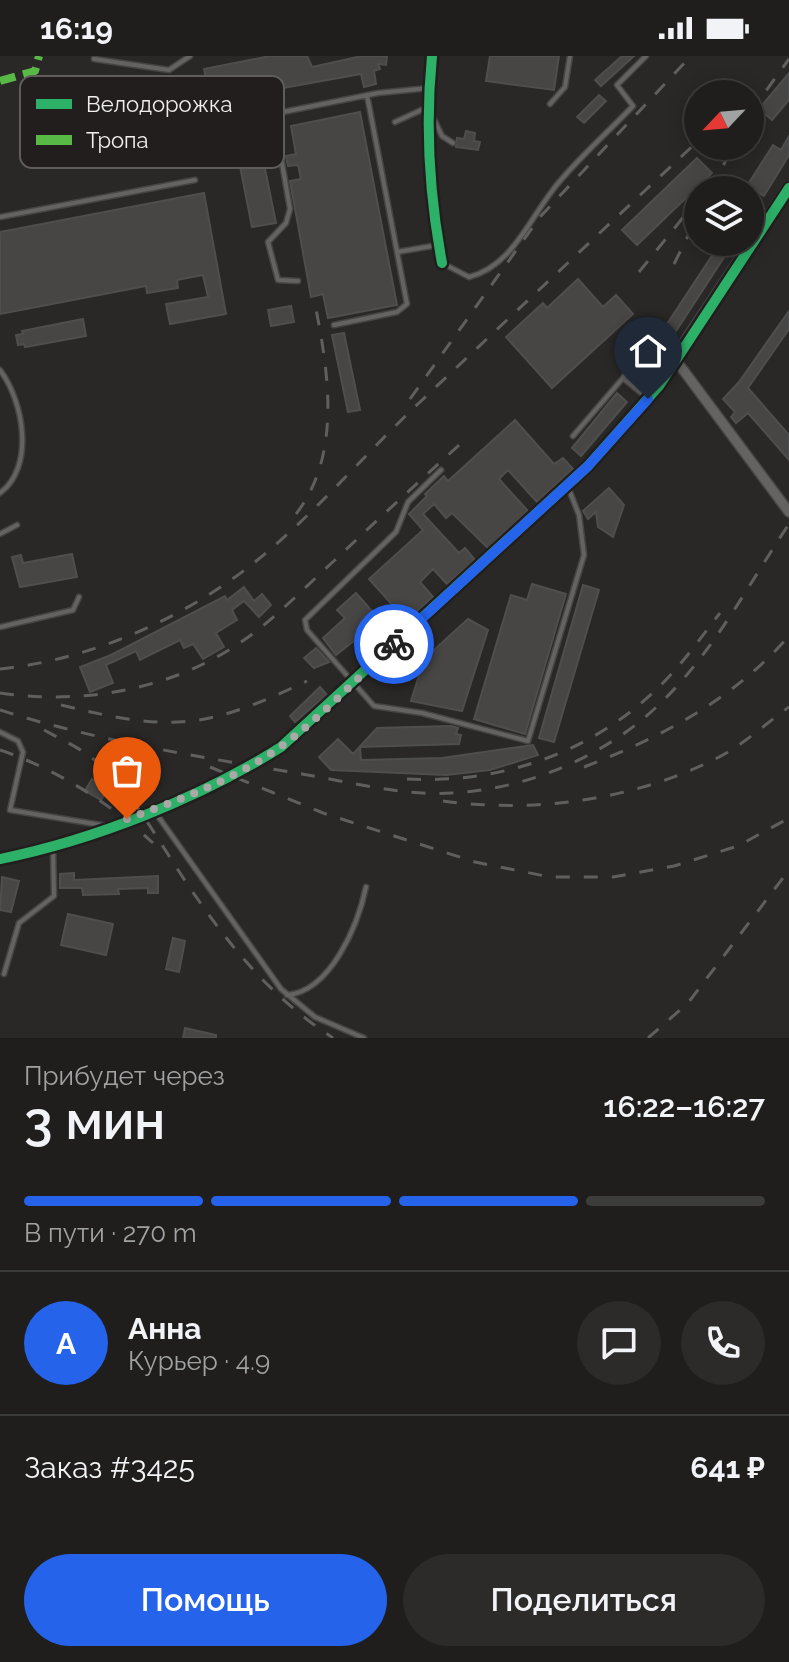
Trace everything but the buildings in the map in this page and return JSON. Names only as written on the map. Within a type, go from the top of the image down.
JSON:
[{"type":"street","points":[[432,56],[428,105],[431,196],[442,263]]},
{"type":"street","points":[[0,859],[53,846],[153,810],[242,770],[281,747],[567,485],[648,399],[789,188]]},
{"type":"street","points":[[675,359],[789,512]]},
{"type":"lane","points":[[94,59],[169,70],[190,56]]},
{"type":"lane","points":[[550,104],[565,87],[570,56]]},
{"type":"lane","points":[[442,263],[469,277],[485,274],[507,255],[560,181],[633,106],[617,85],[646,56]]},
{"type":"lane","points":[[284,111],[367,95],[429,88]]},
{"type":"lane","points":[[334,325],[406,307],[367,95]]},
{"type":"lane","points":[[395,122],[428,105],[442,136],[453,143]]},
{"type":"lane","points":[[283,168],[290,209],[286,223],[268,242],[278,280],[298,281]]},
{"type":"lane","points":[[0,217],[195,180]]},
{"type":"lane","points":[[397,252],[439,244]]},
{"type":"lane","points":[[573,436],[623,378],[649,333]]},
{"type":"lane","points":[[0,370],[10,387],[23,448],[18,475],[0,493]]},
{"type":"lane","points":[[623,378],[648,399]]},
{"type":"lane","points":[[441,470],[408,502],[396,532],[305,620],[307,630],[374,706],[422,713],[528,741],[584,555],[579,515],[567,485]]},
{"type":"lane","points":[[0,534],[17,525]]},
{"type":"lane","points":[[0,627],[73,610],[79,597]]},
{"type":"lane","points":[[0,732],[18,741],[23,752],[10,810]]},
{"type":"lane","points":[[0,812],[10,810],[107,826]]},
{"type":"lane","points":[[153,810],[287,995],[315,1017],[364,1038]]},
{"type":"lane","points":[[4,974],[19,923],[54,896],[53,846]]},
{"type":"lane","points":[[287,995],[303,993],[317,985],[359,920],[366,887]]},
{"type":"railway","points":[[410,399],[540,217],[691,56]]},
{"type":"railway","points":[[764,94],[789,59]]},
{"type":"railway","points":[[0,669],[74,655],[146,629],[180,612],[244,570],[292,530],[420,402],[684,154]]},
{"type":"railway","points":[[718,176],[726,160]]},
{"type":"railway","points":[[639,272],[684,216]]},
{"type":"railway","points":[[674,264],[684,244]]},
{"type":"railway","points":[[296,514],[311,490],[321,465],[326,438],[327,382],[314,299]]},
{"type":"railway","points":[[0,693],[64,697],[127,690],[158,682],[217,657],[279,612],[469,436]]},
{"type":"railway","points":[[0,710],[74,731],[150,747],[376,788],[451,793],[521,782],[586,756],[626,732],[652,711],[676,687],[717,636],[789,524]]},
{"type":"railway","points":[[407,779],[478,776],[545,759],[577,745],[635,708],[662,684],[720,613]]},
{"type":"railway","points":[[584,767],[641,743],[695,714],[745,679],[789,636]]},
{"type":"railway","points":[[61,705],[131,720],[187,722],[241,709],[307,681]]},
{"type":"railway","points":[[443,801],[546,804],[615,794],[649,785],[723,755],[789,707]]},
{"type":"railway","points":[[44,730],[84,752],[110,775],[134,803],[233,946],[269,986],[333,1038]]},
{"type":"railway","points":[[0,750],[41,767],[81,789],[119,814],[153,843]]},
{"type":"railway","points":[[210,767],[323,813],[475,862],[550,877],[613,877],[674,866],[738,846],[789,818]]},
{"type":"railway","points":[[648,1038],[688,1003],[789,870]]},
{"type":"marked path","points":[[0,81],[35,71],[39,56]]},
{"type":"cycle path","points":[[432,56],[430,160],[442,263]]},
{"type":"cycle path","points":[[0,859],[72,841],[145,815],[216,783],[281,747],[588,466],[659,386],[789,188]]},
{"type":"way so far","points":[[127,819],[174,802],[281,747],[394,644]]},
{"type":"route","points":[[394,644],[588,466],[648,399]]}]
